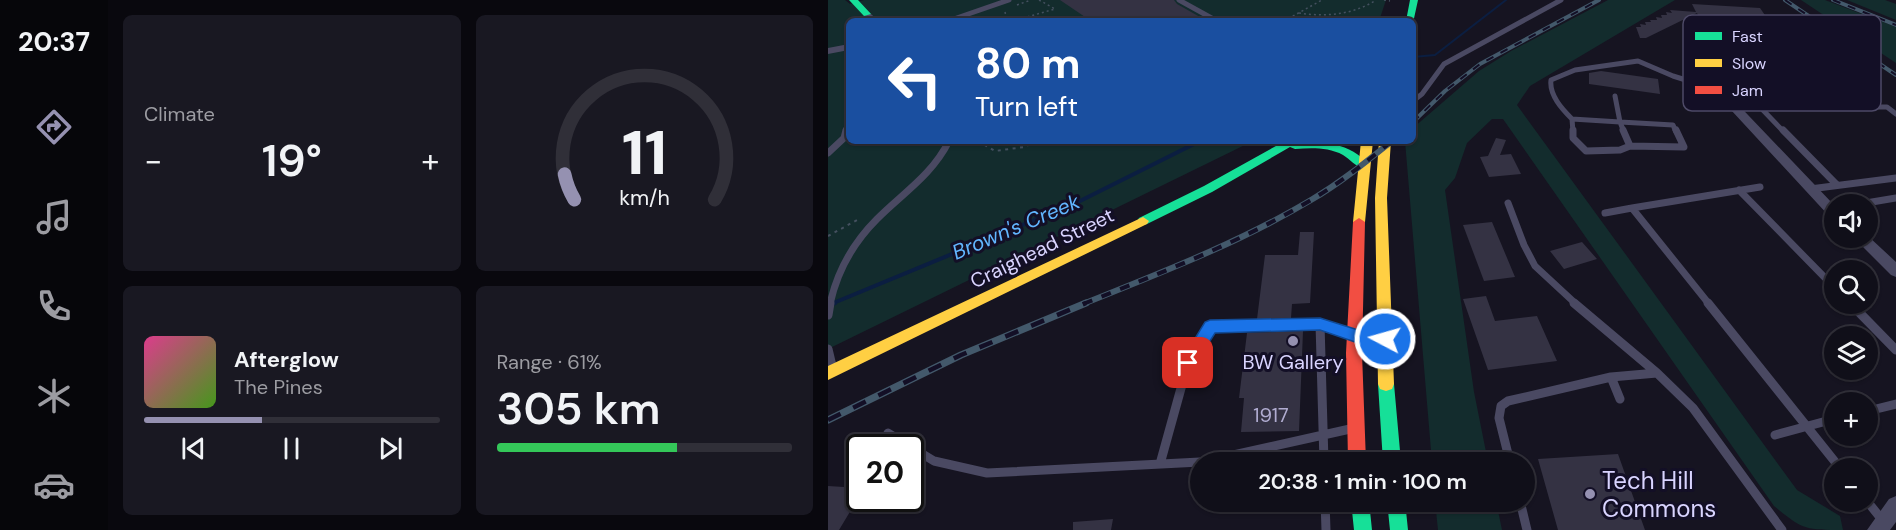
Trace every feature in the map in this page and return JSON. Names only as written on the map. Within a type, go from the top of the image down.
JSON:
[{"type":"main road","points":[[854,0],[871,18]]},
{"type":"main road","points":[[1411,18],[1414,0]]},
{"type":"main road","name":"Craighead Street","points":[[830,372],[1208,189],[1270,155],[1296,144]]},
{"type":"main road","points":[[1334,144],[1348,149],[1364,165]]},
{"type":"main road","points":[[1356,452],[1355,335],[1367,144]]},
{"type":"main road","points":[[1386,144],[1382,219],[1386,400],[1391,452]]},
{"type":"main road","points":[[1361,512],[1363,530]]},
{"type":"main road","points":[[1397,512],[1399,530]]},
{"type":"street","points":[[828,51],[846,48]]},
{"type":"street","points":[[1738,111],[1824,202]]},
{"type":"street","points":[[1872,248],[1896,271]]},
{"type":"lane","points":[[957,18],[1009,0]]},
{"type":"lane","points":[[1416,100],[1436,71],[1444,64],[1561,0]]},
{"type":"lane","points":[[1183,1],[1212,18]]},
{"type":"lane","points":[[1572,119],[1573,138],[1586,151],[1620,150],[1630,146],[1684,147],[1673,125],[1572,119],[1563,110],[1550,89],[1551,80],[1575,70],[1638,61],[1683,79]]},
{"type":"lane","points":[[1615,96],[1620,122],[1630,146]]},
{"type":"lane","points":[[1881,107],[1887,107],[1896,114]]},
{"type":"lane","points":[[1764,111],[1837,185]]},
{"type":"lane","points":[[828,153],[844,138],[846,132]]},
{"type":"lane","points":[[828,315],[831,294],[846,258],[868,229],[926,177],[941,159],[948,144]]},
{"type":"lane","points":[[1810,189],[1896,178]]},
{"type":"lane","points":[[1605,213],[1760,187]]},
{"type":"lane","points":[[1739,190],[1824,277]]},
{"type":"lane","points":[[1878,201],[1896,198]]},
{"type":"lane","points":[[1508,203],[1535,266],[1598,325],[1658,373],[1693,405],[1758,502],[1782,530]]},
{"type":"lane","points":[[1632,208],[1832,458]]},
{"type":"lane","points":[[1861,314],[1896,350]]},
{"type":"lane","points":[[1160,464],[1188,363],[1210,327],[1320,324],[1355,335],[1385,339]]},
{"type":"lane","points":[[1320,324],[1324,452]]},
{"type":"lane","points":[[828,349],[830,372]]},
{"type":"lane","points":[[1508,452],[1499,418],[1501,406],[1508,401],[1611,377],[1658,373]]},
{"type":"lane","points":[[1611,377],[1620,399]]},
{"type":"lane","points":[[1878,408],[1896,404]]},
{"type":"lane","points":[[1775,435],[1824,421]]},
{"type":"lane","points":[[1246,452],[1355,428]]},
{"type":"lane","points":[[888,433],[934,461],[987,473],[1190,463]]},
{"type":"lane","points":[[1325,512],[1326,530]]},
{"type":"lane","points":[[1523,512],[1527,530]]},
{"type":"path","points":[[1024,18],[1055,9],[1039,0]]},
{"type":"path","points":[[1290,18],[1322,0]]},
{"type":"path","points":[[1299,14],[1310,16],[1347,13],[1366,8],[1376,0]]},
{"type":"path","points":[[1384,0],[1390,0]]},
{"type":"path","points":[[1005,9],[1006,18]]},
{"type":"path","points":[[983,144],[995,151],[1031,144]]},
{"type":"path","points":[[828,236],[856,220]]},
{"type":"green space","points":[[828,0],[845,0],[850,4],[864,0],[1386,0],[1380,18],[846,18],[846,144],[1247,144],[828,349]]},
{"type":"green space","points":[[1608,0],[1675,0],[1530,86],[1517,105],[1797,490],[1824,506],[1824,512],[1833,512],[1840,516],[1843,530],[1820,530],[1805,527],[1774,506],[1503,119],[1492,119],[1467,143],[1455,178],[1445,190],[1474,392],[1486,452],[1431,452],[1405,144],[1416,144],[1416,125],[1479,71],[1511,51]]},
{"type":"green space","points":[[1801,0],[1825,0],[1864,15],[1824,15]]},
{"type":"green space","points":[[1847,0],[1885,0],[1896,4],[1896,20]]},
{"type":"green space","points":[[1881,21],[1896,27],[1896,63],[1881,53]]},
{"type":"green space","points":[[1436,512],[1498,512],[1502,530],[1438,530]]},
{"type":"building","points":[[1060,0],[1174,0],[1202,18],[1087,18]]},
{"type":"building","points":[[1692,4],[1760,8],[1765,15],[1698,15],[1697,13],[1683,15],[1683,20],[1646,38],[1640,38],[1636,27],[1641,27],[1640,24],[1646,25],[1645,22],[1651,22],[1650,20],[1657,20],[1656,17],[1662,18],[1661,15],[1667,15],[1666,12],[1672,13],[1670,10],[1696,12]]},
{"type":"building","points":[[1601,71],[1658,79],[1660,94],[1589,84],[1589,73]]},
{"type":"building","points":[[1496,138],[1506,140],[1500,155],[1511,154],[1521,174],[1489,177],[1480,157],[1488,156]]},
{"type":"building","points":[[1492,222],[1515,277],[1484,281],[1463,225]]},
{"type":"building","points":[[1300,232],[1314,232],[1310,303],[1292,304],[1291,318],[1257,319],[1265,255],[1298,255]]},
{"type":"building","points":[[1582,242],[1597,259],[1564,269],[1550,251]]},
{"type":"building","points":[[1486,296],[1495,321],[1537,316],[1557,361],[1488,370],[1463,299]]},
{"type":"building","points":[[1303,331],[1299,431],[1241,432],[1244,398],[1239,398],[1247,333]]},
{"type":"building","name":"Tech Hill Commons","points":[[1618,454],[1645,530],[1558,530],[1538,459]]},
{"type":"building","points":[[828,486],[846,487],[846,512],[850,512],[839,530],[828,530]]},
{"type":"building","points":[[1113,519],[1111,530],[1073,530],[1073,522]]},
{"type":"waterway","name":"Brown's Creek","points":[[1416,57],[1435,55],[1506,0]]},
{"type":"waterway","name":"Brown's Creek","points":[[835,303],[831,304],[1078,202],[1194,144]]},
{"type":"railway","points":[[1416,119],[1445,91],[1480,64],[1599,0]]},
{"type":"railway","points":[[1785,0],[1807,15]]},
{"type":"railway","points":[[1833,0],[1871,15]]},
{"type":"railway","points":[[1881,19],[1896,25]]},
{"type":"railway","points":[[1881,65],[1896,75]]},
{"type":"railway","points":[[1083,304],[1199,256],[1284,216],[1332,187],[1388,144]]},
{"type":"railway","points":[[828,420],[961,355],[1086,303]]},
{"type":"traffic: fast","points":[[853,0],[867,14]]},
{"type":"traffic: fast","points":[[1411,18],[1414,0]]},
{"type":"traffic: fast","points":[[1143,221],[1208,189],[1288,144]]},
{"type":"traffic: fast","points":[[1295,146],[1332,146],[1347,153],[1363,165]]},
{"type":"traffic: fast","points":[[1386,384],[1391,452]]},
{"type":"traffic: fast","points":[[1361,512],[1363,530]]},
{"type":"traffic: fast","points":[[1397,512],[1399,530]]},
{"type":"traffic: slow","points":[[1359,222],[1367,144]]},
{"type":"traffic: slow","points":[[1385,144],[1381,198],[1386,384]]},
{"type":"traffic: slow","points":[[828,373],[1143,221]]},
{"type":"traffic: jam","points":[[1357,452],[1354,353],[1359,222]]},
{"type":"place","name":"BW Gallery","points":[[1293,341]]},
{"type":"place","name":"Tech Hill Commons","points":[[1590,494]]},
{"type":"route","points":[[1188,363],[1210,327],[1320,324],[1355,335],[1385,339]]}]
